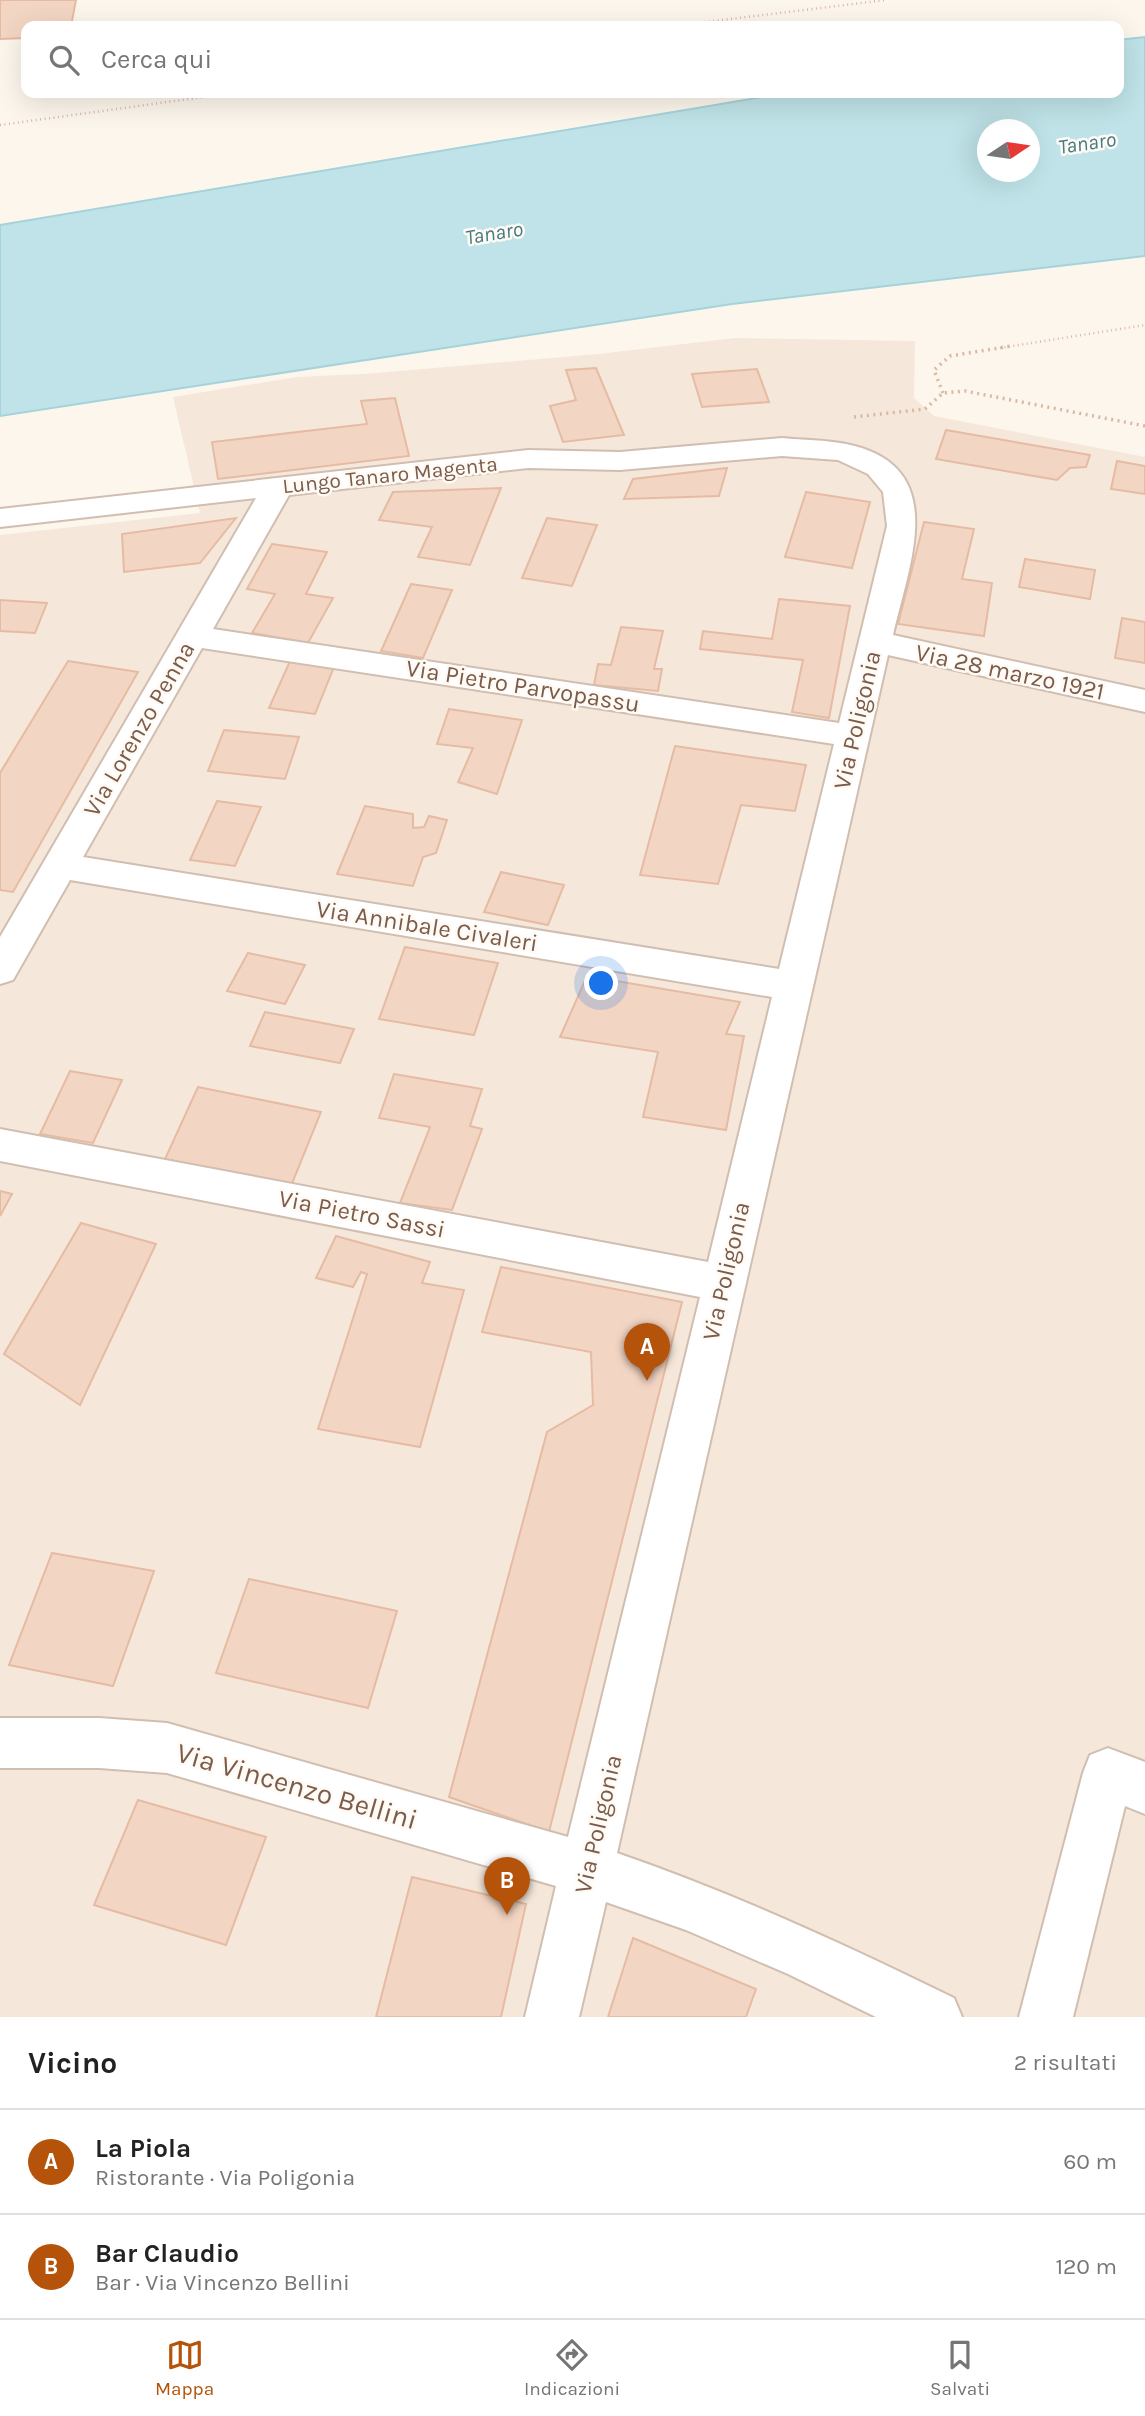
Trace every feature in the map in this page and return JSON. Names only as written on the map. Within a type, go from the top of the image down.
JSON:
[{"type":"street","name":"Lungo Tanaro Magenta","points":[[0,518],[528,459],[620,461],[782,447],[844,452],[879,468],[898,491],[902,526]]},
{"type":"street","name":"Via Lorenzo Penna","points":[[0,970],[278,487]]},
{"type":"street","name":"Via Poligonia","points":[[552,2017],[902,526]]},
{"type":"street","name":"Via Pietro Parvopassu","points":[[193,636],[853,736]]},
{"type":"street","name":"Via 28 marzo 1921","points":[[875,642],[1145,701]]},
{"type":"street","name":"Via Annibale Civaleri","points":[[60,866],[793,986]]},
{"type":"street","name":"Via Pietro Sassi","points":[[0,1145],[723,1283]]},
{"type":"street","name":"Via Vincenzo Bellini","points":[[0,1744],[99,1743],[167,1748],[588,1869],[690,1905],[807,1955],[935,2017]]},
{"type":"street","points":[[1046,2017],[1108,1773],[1145,1788]]},
{"type":"path","points":[[714,21],[886,0]]},
{"type":"path","points":[[0,125],[197,98]]},
{"type":"path","points":[[943,393],[934,370],[950,356],[1145,325]]},
{"type":"path","points":[[782,447],[798,431],[858,417],[925,409],[943,393],[965,391],[1145,425]]},
{"type":"shaded area","points":[[735,338],[915,341],[914,398],[934,416],[1145,457],[1145,2017],[0,2017],[0,535],[200,513],[173,397],[297,377],[364,374],[598,354]]},
{"type":"water","name":"Tanaro","points":[[1145,37],[1145,256],[732,304],[0,416],[0,225],[756,98],[1124,98],[1124,39]]},
{"type":"building","points":[[0,0],[76,0],[72,21],[21,21],[21,38],[0,39]]},
{"type":"building","points":[[596,368],[624,435],[563,442],[550,406],[576,400],[566,370]]},
{"type":"building","points":[[757,369],[769,402],[702,407],[692,374]]},
{"type":"building","points":[[395,398],[409,456],[218,479],[212,442],[367,424],[361,401]]},
{"type":"building","points":[[946,430],[1090,455],[1086,467],[1070,468],[1057,480],[936,459]]},
{"type":"building","points":[[1117,461],[1145,466],[1145,494],[1111,489]]},
{"type":"building","points":[[727,468],[719,496],[624,499],[633,479]]},
{"type":"building","points":[[501,488],[470,565],[418,557],[432,527],[379,520],[393,492]]},
{"type":"building","points":[[806,492],[870,502],[852,568],[785,557]]},
{"type":"building","points":[[236,518],[200,563],[124,572],[122,534]]},
{"type":"building","points":[[547,518],[597,525],[572,586],[522,578]]},
{"type":"building","points":[[924,522],[974,529],[962,579],[992,583],[984,636],[898,624]]},
{"type":"building","points":[[272,544],[327,552],[306,594],[333,598],[308,643],[252,633],[275,594],[247,589]]},
{"type":"building","points":[[1025,559],[1095,570],[1090,599],[1019,587]]},
{"type":"building","points":[[411,584],[452,590],[423,658],[381,651]]},
{"type":"building","points":[[779,599],[850,606],[829,718],[792,712],[803,660],[700,649],[703,631],[772,639]]},
{"type":"building","points":[[0,600],[47,603],[35,633],[0,631]]},
{"type":"building","points":[[1122,618],[1145,622],[1145,663],[1115,658]]},
{"type":"building","points":[[621,627],[663,631],[654,669],[662,669],[658,691],[594,685],[598,664],[611,665]]},
{"type":"building","points":[[68,661],[138,672],[13,892],[0,890],[0,773]]},
{"type":"building","points":[[290,661],[334,667],[315,714],[269,708]]},
{"type":"building","points":[[449,709],[522,720],[497,794],[458,782],[473,748],[437,744]]},
{"type":"building","points":[[224,730],[299,737],[285,779],[208,771]]},
{"type":"building","points":[[675,746],[806,765],[795,811],[741,805],[718,884],[640,875]]},
{"type":"building","points":[[217,801],[261,807],[235,866],[190,860]]},
{"type":"building","points":[[365,806],[413,814],[413,828],[424,827],[429,816],[447,820],[436,853],[423,857],[413,886],[337,874]]},
{"type":"building","points":[[501,872],[564,885],[548,925],[484,912]]},
{"type":"building","points":[[405,947],[498,963],[474,1035],[379,1019]]},
{"type":"building","points":[[248,953],[305,965],[285,1004],[227,991]]},
{"type":"building","points":[[587,976],[740,1002],[726,1034],[744,1036],[726,1130],[643,1117],[658,1052],[560,1037]]},
{"type":"building","points":[[265,1012],[354,1029],[340,1063],[250,1046]]},
{"type":"building","points":[[70,1071],[122,1080],[93,1143],[40,1134]]},
{"type":"building","points":[[394,1074],[482,1089],[470,1126],[482,1129],[452,1210],[400,1203],[430,1127],[379,1118]]},
{"type":"building","points":[[198,1087],[321,1112],[291,1186],[165,1159]]},
{"type":"building","points":[[0,1191],[12,1194],[0,1216]]},
{"type":"building","points":[[81,1223],[156,1244],[80,1405],[4,1354]]},
{"type":"building","points":[[336,1236],[430,1262],[422,1283],[464,1290],[420,1447],[318,1429],[367,1274],[361,1272],[353,1287],[316,1278]]},
{"type":"building","points":[[501,1267],[682,1302],[549,1832],[449,1797],[547,1432],[593,1405],[591,1352],[482,1332]]},
{"type":"building","points":[[52,1553],[154,1571],[113,1686],[9,1665]]},
{"type":"building","points":[[249,1579],[397,1611],[368,1708],[216,1673]]},
{"type":"building","points":[[138,1800],[266,1837],[226,1945],[94,1905]]},
{"type":"building","points":[[412,1877],[526,1904],[501,2017],[376,2017]]},
{"type":"building","points":[[633,1938],[756,1989],[746,2017],[608,2017]]},
{"type":"place","name":"La Piola","points":[[647,1381]]},
{"type":"place","name":"Bar Claudio","points":[[507,1915]]}]
